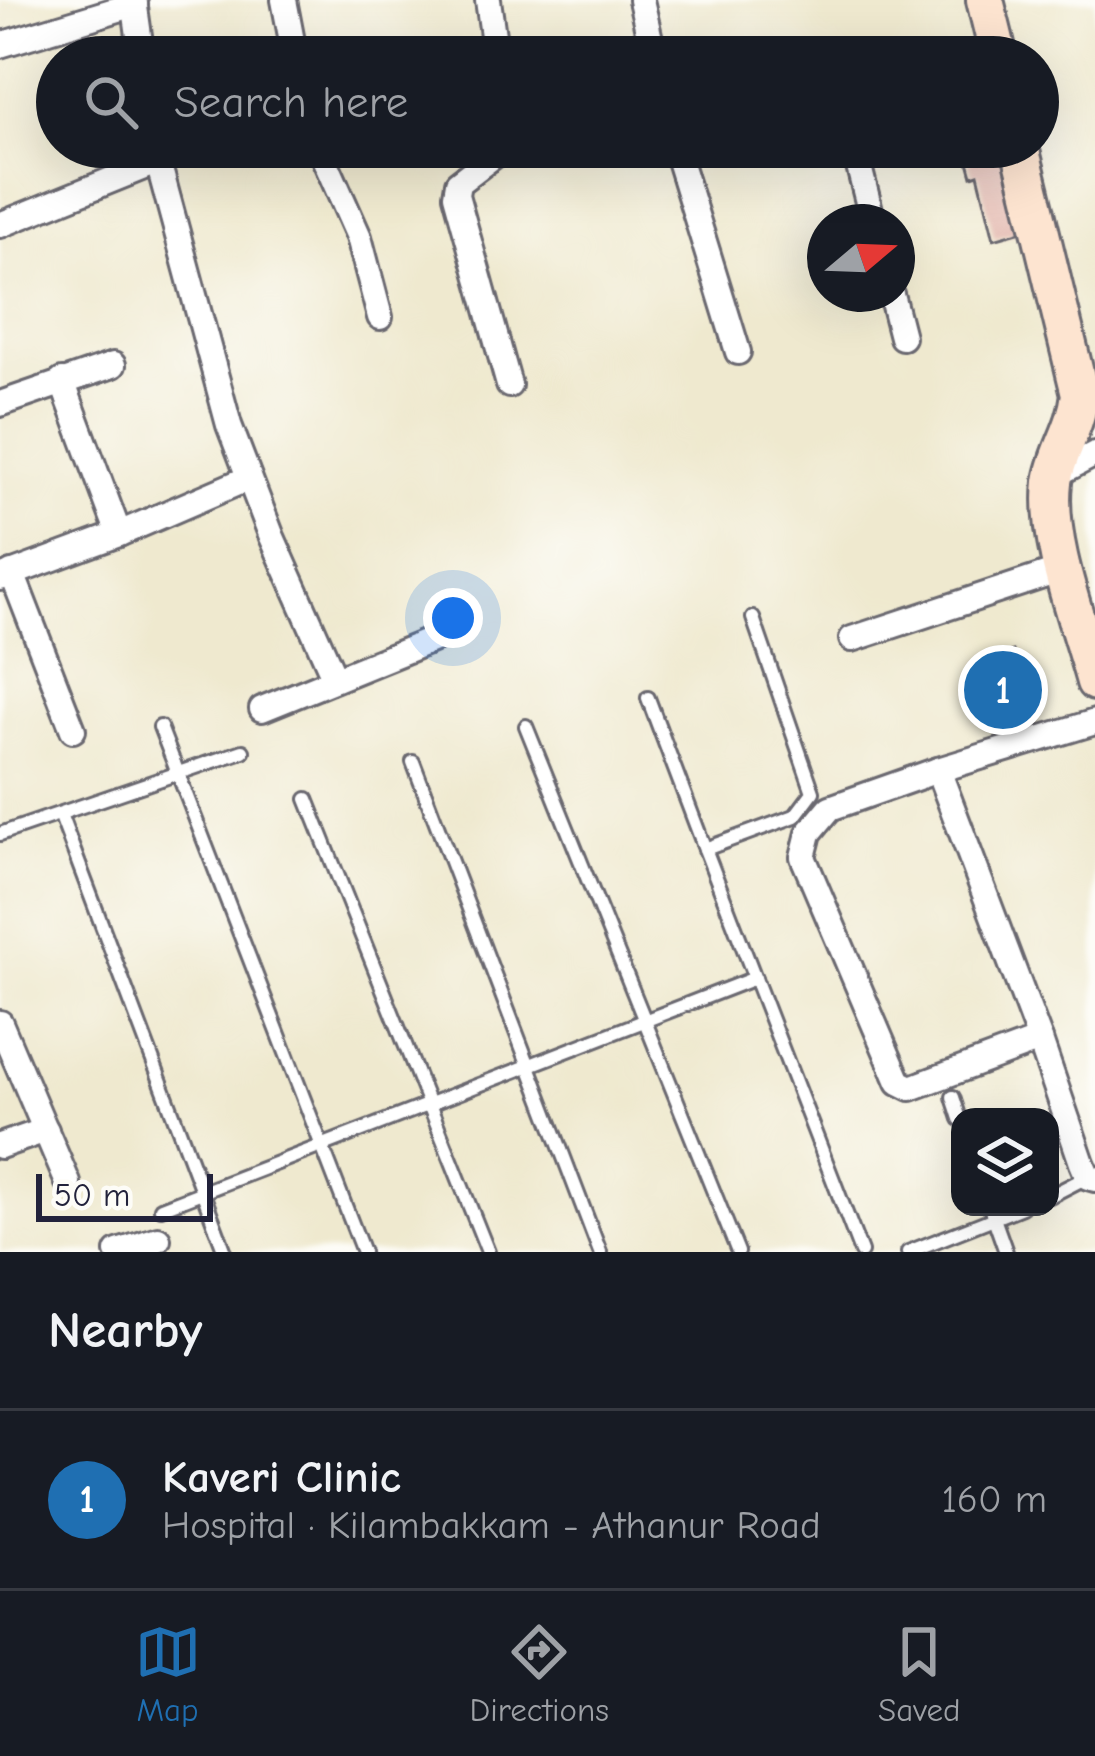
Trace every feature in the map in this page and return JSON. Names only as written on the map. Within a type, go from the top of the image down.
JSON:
[{"type":"street","points":[[284,0],[291,36]]},
{"type":"street","points":[[488,0],[493,36]]},
{"type":"street","points":[[641,0],[649,36]]},
{"type":"street","points":[[985,0],[993,36]]},
{"type":"street","points":[[0,45],[134,2],[139,36]]},
{"type":"street","points":[[0,224],[124,168]]},
{"type":"street","points":[[159,168],[229,425],[335,679]]},
{"type":"street","points":[[329,168],[359,237],[380,317]]},
{"type":"street","points":[[478,168],[458,183],[456,195],[509,385]]},
{"type":"street","points":[[688,168],[738,352]]},
{"type":"street","points":[[859,168],[868,204]]},
{"type":"street","points":[[1025,168],[1080,394],[1077,421],[1054,476],[1052,505],[1095,682]]},
{"type":"street","points":[[896,312],[902,337]]},
{"type":"street","points":[[0,404],[113,364]]},
{"type":"street","points":[[62,381],[119,534]]},
{"type":"street","points":[[1054,476],[1095,454]]},
{"type":"street","points":[[73,730],[6,576],[250,478]]},
{"type":"street","points":[[852,639],[1064,569]]},
{"type":"street","points":[[262,709],[432,640]]},
{"type":"street","points":[[1040,1040],[911,1088],[899,1082],[803,857],[808,833],[830,808],[1095,722]]},
{"type":"street","points":[[938,770],[1092,1178]]},
{"type":"street","points":[[0,1023],[68,1183]]},
{"type":"street","points":[[0,1146],[46,1130]]},
{"type":"street","points":[[118,1252],[158,1239]]},
{"type":"lane","points":[[706,849],[795,816],[813,792],[753,618]]},
{"type":"lane","points":[[648,698],[861,1252]]},
{"type":"lane","points":[[526,726],[738,1252]]},
{"type":"lane","points":[[160,727],[363,1252]]},
{"type":"lane","points":[[0,834],[243,752]]},
{"type":"lane","points":[[413,762],[600,1252]]},
{"type":"lane","points":[[307,799],[488,1252]]},
{"type":"lane","points":[[60,814],[226,1252]]},
{"type":"lane","points":[[161,1208],[755,978]]},
{"type":"lane","points":[[952,1097],[956,1108]]},
{"type":"lane","points":[[1059,1192],[1092,1178]]},
{"type":"lane","points":[[908,1252],[986,1216]]},
{"type":"lane","points":[[993,1216],[1006,1252]]},
{"type":"building","points":[[970,168],[1006,168],[1022,231],[994,239],[978,174],[972,176]]},
{"type":"building","points":[[1013,651],[1032,709],[997,720],[978,663]]},
{"type":"place","name":"Kaveri Clinic","points":[[1003,690]]}]
